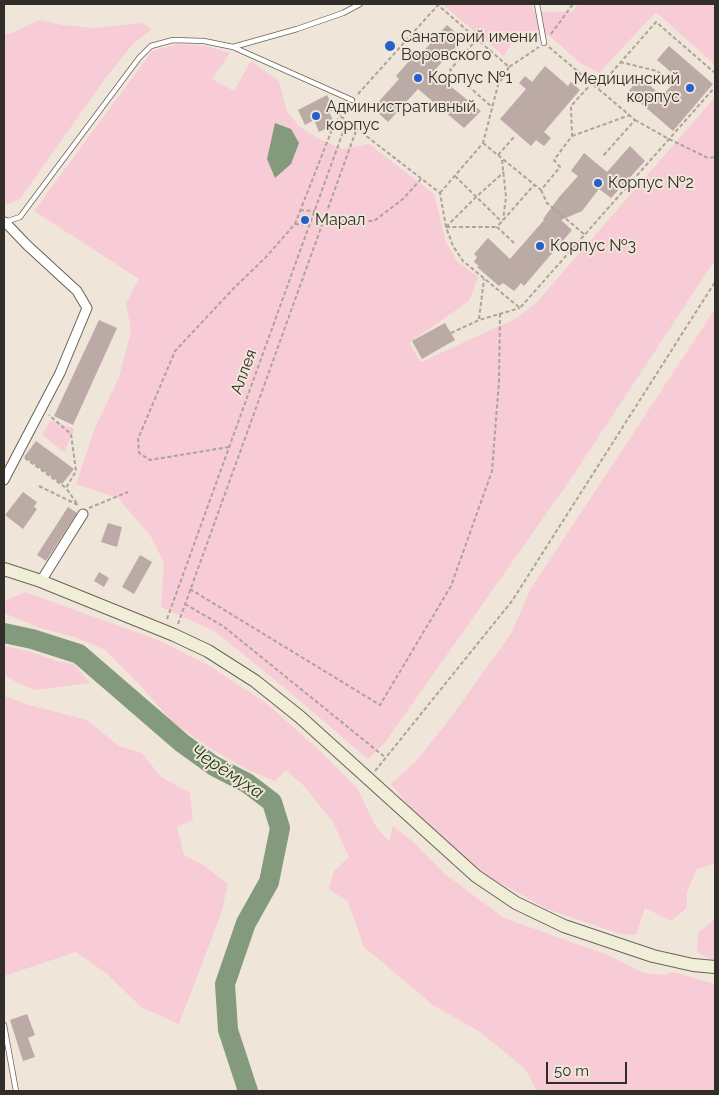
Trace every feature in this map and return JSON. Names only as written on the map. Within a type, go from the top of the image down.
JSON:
[{"type":"main road","points":[[4,569],[41,581],[168,633],[208,652],[255,681],[300,717],[476,876],[516,903],[564,926],[653,956],[693,965],[715,967]]},
{"type":"street","points":[[4,222],[77,291],[87,308],[60,373],[4,480]]},
{"type":"street","points":[[41,581],[83,514]]},
{"type":"lane","points":[[233,47],[297,30],[343,14],[360,4]]},
{"type":"lane","points":[[537,4],[544,43]]},
{"type":"lane","points":[[4,222],[20,217],[139,58],[151,46],[173,40],[204,40],[233,47],[352,100]]},
{"type":"lane","points":[[4,1025],[16,1091]]},
{"type":"path","points":[[440,194],[483,143],[498,86],[509,67],[544,43],[572,4]]},
{"type":"path","points":[[229,447],[150,460],[139,453],[138,438],[175,351],[266,257],[295,224],[339,115],[438,5],[509,67]]},
{"type":"path","points":[[598,88],[656,22],[715,73]]},
{"type":"path","points":[[476,39],[450,70],[492,107]]},
{"type":"path","points":[[544,43],[635,120],[708,158],[715,157]]},
{"type":"path","points":[[620,62],[657,71],[666,79]]},
{"type":"path","points":[[572,136],[571,106],[592,83]]},
{"type":"path","points":[[450,333],[479,320],[520,308],[715,87]]},
{"type":"path","points":[[541,190],[560,168],[554,160],[572,136],[630,115]]},
{"type":"path","points":[[340,116],[440,194],[446,228],[453,246],[462,261],[520,308]]},
{"type":"path","points":[[603,156],[635,120]]},
{"type":"path","name":"Аллея","points":[[168,633],[229,447],[347,121]]},
{"type":"path","name":"Аллея","points":[[168,633],[185,604],[356,128]]},
{"type":"path","points":[[498,155],[514,137]]},
{"type":"path","points":[[483,143],[541,190],[547,203],[585,234]]},
{"type":"path","points":[[502,158],[506,197],[503,221]]},
{"type":"path","points":[[446,228],[504,172]]},
{"type":"path","points":[[455,176],[503,221]]},
{"type":"path","points":[[323,221],[374,221],[403,199],[421,179]]},
{"type":"path","points":[[446,228],[497,227],[534,184]]},
{"type":"path","points":[[300,210],[314,211]]},
{"type":"path","points":[[295,224],[310,224]]},
{"type":"path","points":[[497,227],[514,243]]},
{"type":"path","points":[[479,320],[484,279]]},
{"type":"path","points":[[369,779],[512,600],[715,282]]},
{"type":"path","points":[[190,589],[380,705],[451,586],[492,471],[499,381],[500,314]]},
{"type":"path","points":[[42,409],[71,434],[76,471],[66,488]]},
{"type":"path","points":[[17,453],[66,488],[78,505]]},
{"type":"path","points":[[39,486],[87,509],[128,492]]},
{"type":"path","points":[[185,604],[223,626],[386,758]]},
{"type":"shaded area","points":[[442,4],[531,4],[534,12],[572,12],[578,4],[715,4],[715,65],[656,12],[599,73],[580,63],[550,36],[538,30],[516,35],[504,56]]},
{"type":"shaded area","points":[[39,20],[94,28],[143,23],[152,29],[133,44],[107,76],[20,199],[4,206],[4,34],[12,33]]},
{"type":"shaded area","points":[[178,44],[206,46],[230,53],[212,79],[234,91],[251,61],[279,81],[287,112],[300,127],[319,139],[342,149],[369,144],[434,194],[446,242],[457,261],[478,277],[469,301],[409,343],[421,362],[517,318],[537,302],[715,97],[715,260],[570,480],[384,744],[368,759],[285,688],[214,631],[161,607],[164,563],[150,535],[118,498],[76,484],[95,428],[119,377],[131,331],[126,303],[139,279],[34,211],[152,51]]},
{"type":"shaded area","points":[[275,123],[291,129],[299,143],[291,164],[275,178],[267,159]]},
{"type":"shaded area","points":[[715,309],[715,866],[714,864],[697,869],[687,892],[687,908],[671,921],[645,908],[636,935],[620,934],[547,909],[489,877],[423,823],[391,784],[416,761],[449,720],[512,632],[530,590]]},
{"type":"shaded area","points":[[51,420],[75,429],[64,452],[42,435]]},
{"type":"shaded area","points":[[25,592],[158,640],[208,665],[266,703],[318,749],[357,788],[376,827],[389,841],[393,826],[412,841],[445,874],[504,918],[608,955],[644,973],[664,975],[673,972],[715,984],[715,1091],[537,1091],[525,1069],[480,1032],[433,1005],[364,947],[348,902],[329,889],[334,871],[349,857],[333,822],[304,786],[286,770],[275,781],[244,768],[210,748],[172,722],[140,685],[105,650],[77,638],[40,628],[4,613],[4,601]]},
{"type":"shaded area","points":[[4,646],[74,664],[90,683],[35,690],[16,682],[4,675]]},
{"type":"shaded area","points":[[4,696],[29,705],[87,720],[119,746],[142,753],[161,777],[190,793],[193,820],[177,827],[184,855],[205,866],[228,884],[221,914],[179,1024],[141,1007],[107,974],[76,952],[4,976]]},
{"type":"shaded area","points":[[715,919],[715,961],[713,961],[697,952],[698,933]]},
{"type":"building","name":"Корпус №1","points":[[447,25],[463,39],[433,72],[481,111],[464,128],[418,89],[388,122],[373,108],[399,79],[396,76],[417,52],[420,55]]},
{"type":"building","name":"Медицинский корпус","points":[[669,46],[713,84],[673,131],[628,92],[640,77],[662,96],[678,78],[657,60]]},
{"type":"building","points":[[545,66],[568,86],[571,82],[580,90],[544,132],[551,138],[544,146],[536,140],[531,146],[500,119],[526,89],[519,83],[525,76],[532,82]]},
{"type":"building","name":"Административный корпус","points":[[327,95],[334,109],[329,112],[335,124],[319,132],[314,120],[305,125],[298,110]]},
{"type":"building","points":[[630,146],[645,161],[611,198],[599,189],[582,211],[561,220],[572,230],[524,286],[521,283],[514,291],[503,283],[499,286],[477,267],[479,266],[474,262],[477,257],[474,254],[488,238],[510,259],[544,220],[560,196],[578,176],[571,171],[584,153],[607,172]]},
{"type":"building","points":[[99,320],[117,328],[73,425],[54,416]]},
{"type":"building","points":[[445,323],[455,340],[422,359],[412,341]]},
{"type":"building","points":[[36,441],[74,469],[62,484],[24,457]]},
{"type":"building","points":[[23,492],[37,502],[34,507],[37,509],[23,529],[5,515]]},
{"type":"building","points":[[68,507],[77,513],[46,561],[37,555]]},
{"type":"building","points":[[108,523],[122,527],[117,547],[101,542]]},
{"type":"building","points":[[140,555],[152,562],[134,594],[122,587]]},
{"type":"building","points":[[99,572],[109,578],[104,587],[94,581]]},
{"type":"building","points":[[27,1014],[35,1035],[28,1038],[35,1057],[23,1061],[10,1020]]},
{"type":"waterway","name":"Черёмуха","points":[[4,633],[32,639],[79,654],[182,743],[214,766],[247,783],[272,802],[280,828],[269,882],[246,923],[225,984],[228,1030],[248,1091]]},
{"type":"place","name":"Санаторий имени Воровского","points":[[390,46]]},
{"type":"place","name":"Корпус №1","points":[[418,78]]},
{"type":"place","name":"Медицинский корпус","points":[[690,88]]},
{"type":"place","name":"Административный корпус","points":[[316,116]]},
{"type":"place","name":"Корпус №2","points":[[598,183]]},
{"type":"place","name":"Марал","points":[[305,220]]},
{"type":"place","name":"Корпус №3","points":[[540,246]]}]
